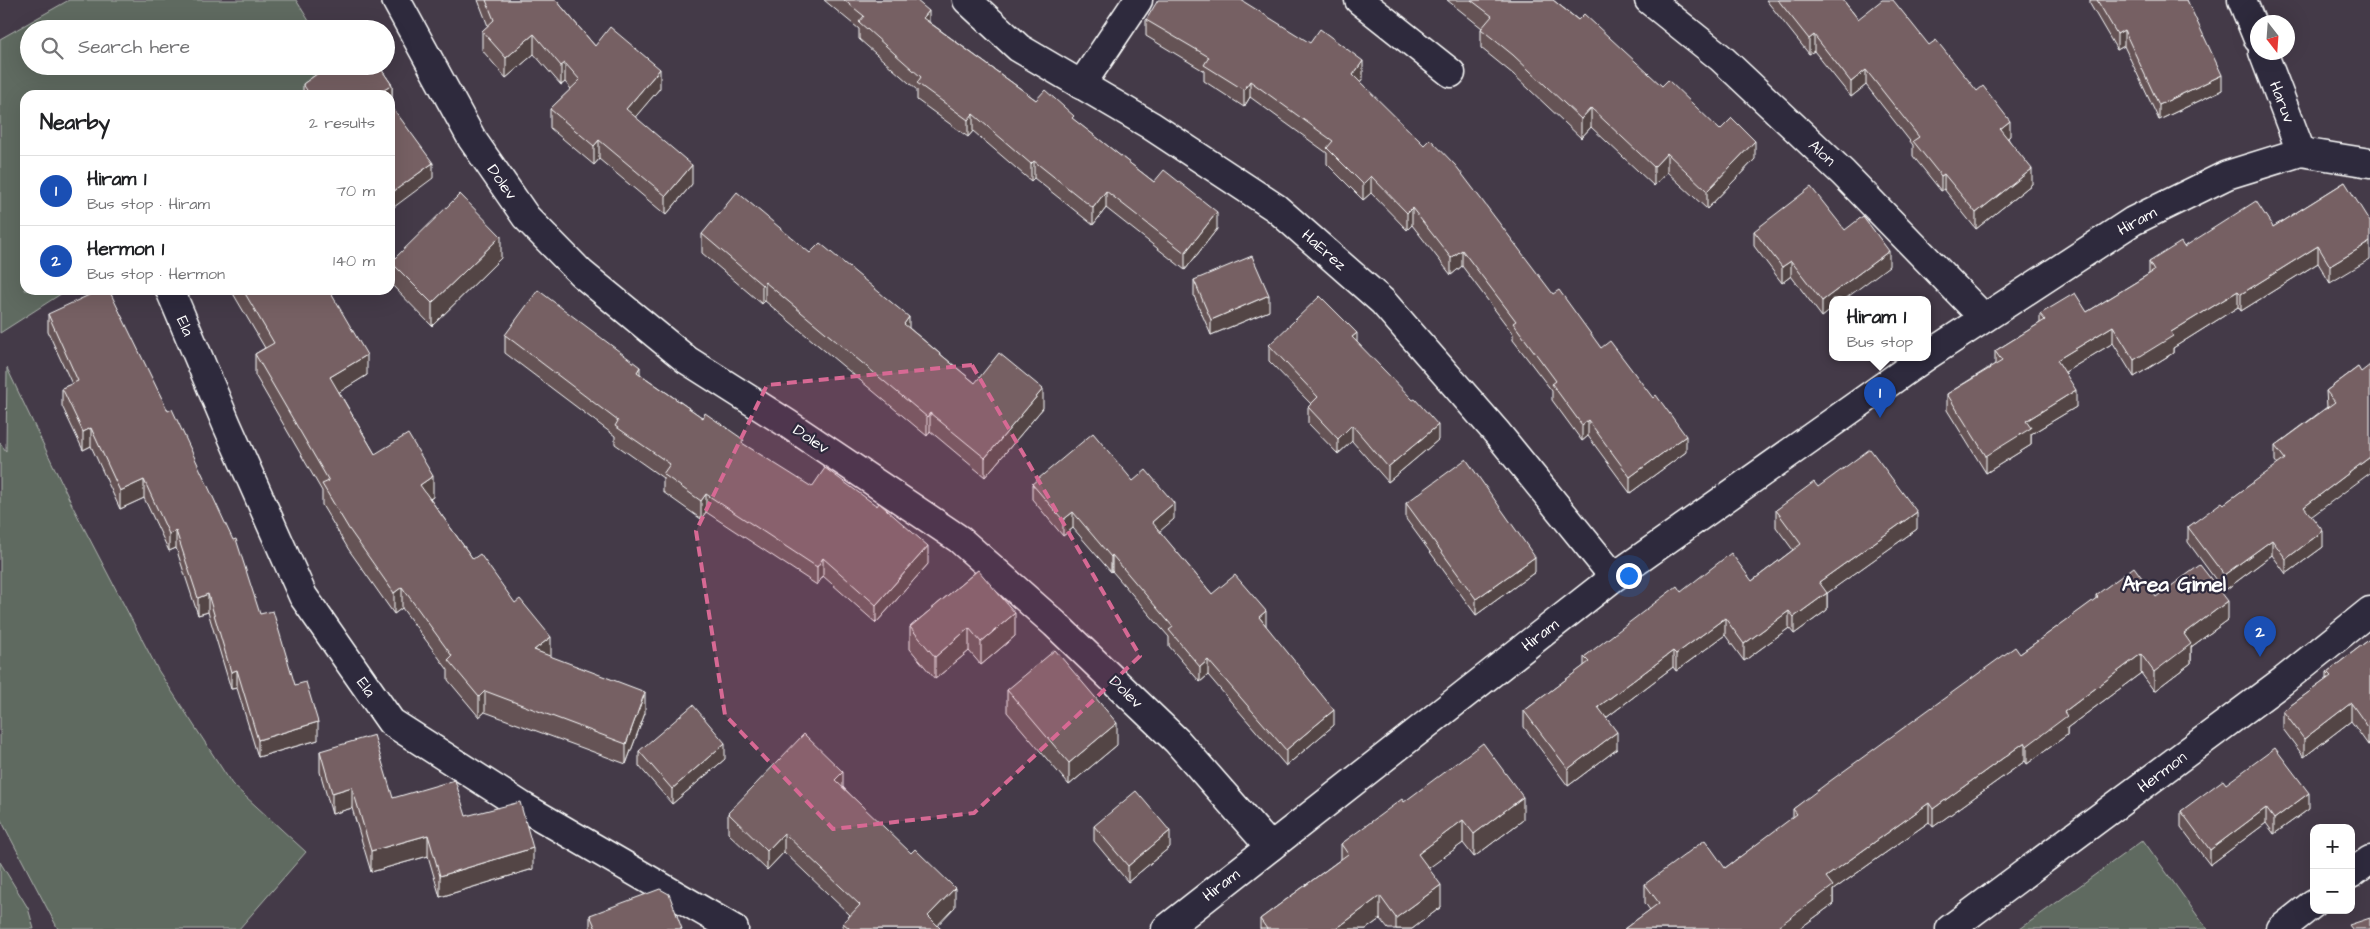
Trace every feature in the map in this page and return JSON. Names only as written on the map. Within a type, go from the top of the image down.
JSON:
[{"type":"street","name":"Dolev","points":[[396,0],[472,139],[526,217],[581,273],[687,360],[788,424],[959,539],[1055,624],[1177,741],[1270,847]]},
{"type":"street","name":"HaErez","points":[[967,0],[1019,48],[1150,125],[1276,208],[1383,302],[1498,434],[1614,577]]},
{"type":"street","points":[[1081,85],[1138,0]]},
{"type":"street","points":[[1359,0],[1451,73]]},
{"type":"street","name":"Alon","points":[[1649,0],[1721,58],[1843,173],[1984,318]]},
{"type":"street","points":[[2242,0],[2250,20]]},
{"type":"street","name":"Haruv","points":[[2266,60],[2301,152]]},
{"type":"street","name":"Hiram","points":[[1931,353],[2133,221],[2227,175],[2301,152],[2370,163]]},
{"type":"street","name":"Ela","points":[[172,295],[227,425],[304,596],[391,722],[522,806],[734,929]]},
{"type":"street","name":"Hiram","points":[[1166,929],[1614,577],[1919,361]]},
{"type":"street","name":"Hermon","points":[[1950,929],[2283,681],[2370,611]]},
{"type":"street","points":[[2355,871],[2370,860]]},
{"type":"street","points":[[2281,929],[2310,906]]},
{"type":"highlighted area","points":[[972,365],[1140,656],[974,813],[833,829],[725,715],[696,531],[767,385]]},
{"type":"green space","points":[[69,0],[296,0],[308,20],[34,20]]},
{"type":"green space","points":[[20,28],[20,75],[325,75],[309,90],[20,90],[20,295],[59,295],[0,333],[0,39]]},
{"type":"green space","points":[[7,368],[74,509],[158,670],[232,784],[306,852],[239,929],[58,929],[0,818],[0,443],[6,451]]},
{"type":"green space","points":[[2143,840],[2207,929],[2020,929]]},
{"type":"green space","points":[[0,862],[28,908],[34,929],[0,929]]},
{"type":"building","points":[[486,0],[556,0],[595,46],[610,27],[660,69],[626,109],[692,165],[666,196],[599,140],[594,146],[550,109],[580,80],[565,63],[561,66],[534,34],[506,58],[482,31],[494,20]]},
{"type":"building","points":[[844,0],[916,0],[929,11],[923,18],[1036,100],[1045,90],[1074,116],[1072,118],[1154,182],[1164,170],[1217,212],[1185,253],[1106,191],[1093,208],[1034,161],[1031,164],[973,114],[968,120],[917,83],[921,77],[859,22],[864,16]]},
{"type":"building","points":[[1158,0],[1241,0],[1310,43],[1320,29],[1363,61],[1353,75],[1424,145],[1430,139],[1456,166],[1553,294],[1559,290],[1601,348],[1610,341],[1653,398],[1656,395],[1686,436],[1630,477],[1588,420],[1582,425],[1552,384],[1556,381],[1513,323],[1516,321],[1462,250],[1451,258],[1412,208],[1407,213],[1371,176],[1363,184],[1327,148],[1333,141],[1250,81],[1244,90],[1204,65],[1209,57],[1146,20]]},
{"type":"building","points":[[1471,0],[1553,0],[1578,20],[1584,14],[1662,86],[1668,80],[1720,130],[1732,118],[1755,141],[1707,191],[1667,153],[1654,167],[1591,108],[1581,119],[1513,55],[1481,29],[1492,16]]},
{"type":"building","points":[[1778,0],[1843,0],[1858,19],[1882,0],[1893,0],[1929,45],[1936,40],[1977,91],[1983,86],[2010,121],[2000,129],[2032,169],[1976,213],[1944,174],[1941,176],[1913,141],[1919,137],[1866,70],[1851,82],[1814,35],[1809,39]]},
{"type":"building","points":[[2097,0],[2187,0],[2222,75],[2159,105],[2124,30],[2117,34]]},
{"type":"building","points":[[316,75],[385,75],[392,85],[384,90],[307,90],[303,84]]},
{"type":"building","points":[[395,111],[433,163],[395,190]]},
{"type":"building","points":[[2345,182],[2370,222],[2370,242],[2330,266],[2318,246],[2241,294],[2238,291],[2171,332],[2173,336],[2134,360],[2113,326],[2057,360],[2076,390],[2026,421],[2031,428],[1986,456],[1947,394],[2002,361],[1995,351],[2045,320],[2040,314],[2075,293],[2087,312],[2154,271],[2149,262],[2181,242],[2184,247],[2256,201],[2273,227]]},
{"type":"building","points":[[1811,187],[1845,230],[1863,216],[1889,251],[1822,301],[1791,261],[1782,267],[1754,231]]},
{"type":"building","points":[[737,192],[810,253],[820,243],[909,317],[904,324],[975,383],[999,353],[1043,389],[985,458],[930,413],[927,417],[765,282],[762,285],[702,234]]},
{"type":"building","points":[[460,194],[501,236],[432,303],[395,266],[395,258]]},
{"type":"building","points":[[1252,256],[1269,295],[1211,320],[1194,280]]},
{"type":"building","points":[[538,290],[640,367],[637,372],[703,418],[705,413],[744,440],[742,443],[812,487],[825,468],[877,506],[879,503],[928,546],[876,605],[823,558],[817,567],[706,494],[701,501],[663,474],[670,464],[615,426],[618,421],[505,335]]},
{"type":"building","points":[[89,295],[111,295],[168,411],[172,409],[233,540],[236,539],[260,614],[273,611],[295,685],[306,682],[318,722],[258,740],[237,670],[231,672],[208,594],[198,598],[176,531],[169,534],[144,480],[120,491],[91,428],[83,432],[62,388],[78,381],[48,314]]},
{"type":"building","points":[[246,295],[332,295],[367,355],[330,377],[375,454],[408,434],[433,476],[420,485],[473,559],[480,554],[515,603],[520,599],[551,637],[534,650],[645,692],[626,744],[485,691],[479,697],[448,660],[452,656],[402,587],[394,593],[349,529],[322,484],[329,481],[255,354],[274,343]]},
{"type":"building","points":[[1320,296],[1357,333],[1352,337],[1413,400],[1415,399],[1438,425],[1388,467],[1352,425],[1338,439],[1308,407],[1318,397],[1269,345]]},
{"type":"building","points":[[2370,365],[2370,457],[2304,507],[2323,531],[2286,559],[2272,540],[2224,575],[2188,527],[2222,502],[2224,504],[2285,459],[2275,446],[2335,402],[2326,391],[2358,367],[2361,372]]},
{"type":"building","points":[[1093,433],[1133,481],[1146,470],[1174,503],[1152,522],[1212,594],[1235,575],[1266,611],[1259,617],[1334,710],[1286,750],[1208,660],[1200,667],[1169,630],[1173,627],[1073,512],[1063,520],[1032,484]]},
{"type":"building","points":[[1870,449],[1917,512],[1819,582],[1827,593],[1794,617],[1789,611],[1744,644],[1725,618],[1676,654],[1673,651],[1598,707],[1617,732],[1568,769],[1524,711],[1589,662],[1584,657],[1677,586],[1681,592],[1731,553],[1752,581],[1801,544],[1776,510],[1814,482],[1818,487]]},
{"type":"building","points":[[1466,459],[1535,557],[1476,599],[1406,503]]},
{"type":"building","points":[[2200,565],[2228,601],[2184,634],[2191,644],[2154,672],[2141,654],[2064,712],[2067,716],[2027,746],[2025,742],[1933,809],[1929,803],[1826,877],[1833,886],[1775,929],[1624,929],[1659,903],[1645,884],[1705,840],[1725,868],[1797,814],[1793,809],[1826,784],[2015,647],[2020,654],[2098,597],[2096,595],[2134,567],[2156,597]]},
{"type":"building","points":[[978,570],[1015,613],[981,642],[969,628],[935,657],[910,627]]},
{"type":"building","points":[[2370,639],[2370,725],[2368,727],[2351,703],[2304,739],[2283,711],[2331,676],[2327,672]]},
{"type":"building","points":[[1055,650],[1117,723],[1069,763],[1007,690]]},
{"type":"building","points":[[693,705],[725,743],[672,789],[639,751]]},
{"type":"building","points":[[804,734],[843,772],[835,780],[911,853],[915,849],[955,888],[928,916],[941,929],[850,929],[843,923],[860,905],[784,833],[767,851],[728,813]]},
{"type":"building","points":[[374,735],[393,798],[455,780],[466,816],[520,802],[533,848],[440,876],[428,835],[371,851],[352,787],[332,793],[320,751]]},
{"type":"building","points":[[1483,743],[1523,797],[1474,834],[1463,820],[1418,854],[1441,885],[1396,918],[1380,896],[1336,929],[1267,929],[1260,919],[1348,854],[1341,844],[1402,799],[1404,802]]},
{"type":"building","points":[[2275,748],[2309,793],[2274,819],[2266,808],[2210,850],[2181,811],[2223,780],[2226,784]]},
{"type":"building","points":[[1136,791],[1170,831],[1128,866],[1094,826]]},
{"type":"building","points":[[660,889],[669,894],[682,929],[596,929],[590,915]]},
{"type":"building","points":[[2370,918],[2370,929],[2352,929],[2349,925]]},
{"type":"place","name":"Hiram 1","points":[[1880,418]]},
{"type":"place","name":"Hermon 1","points":[[2260,657]]},
{"type":"district","name":"Area Gimel","points":[[2174,584]]}]
